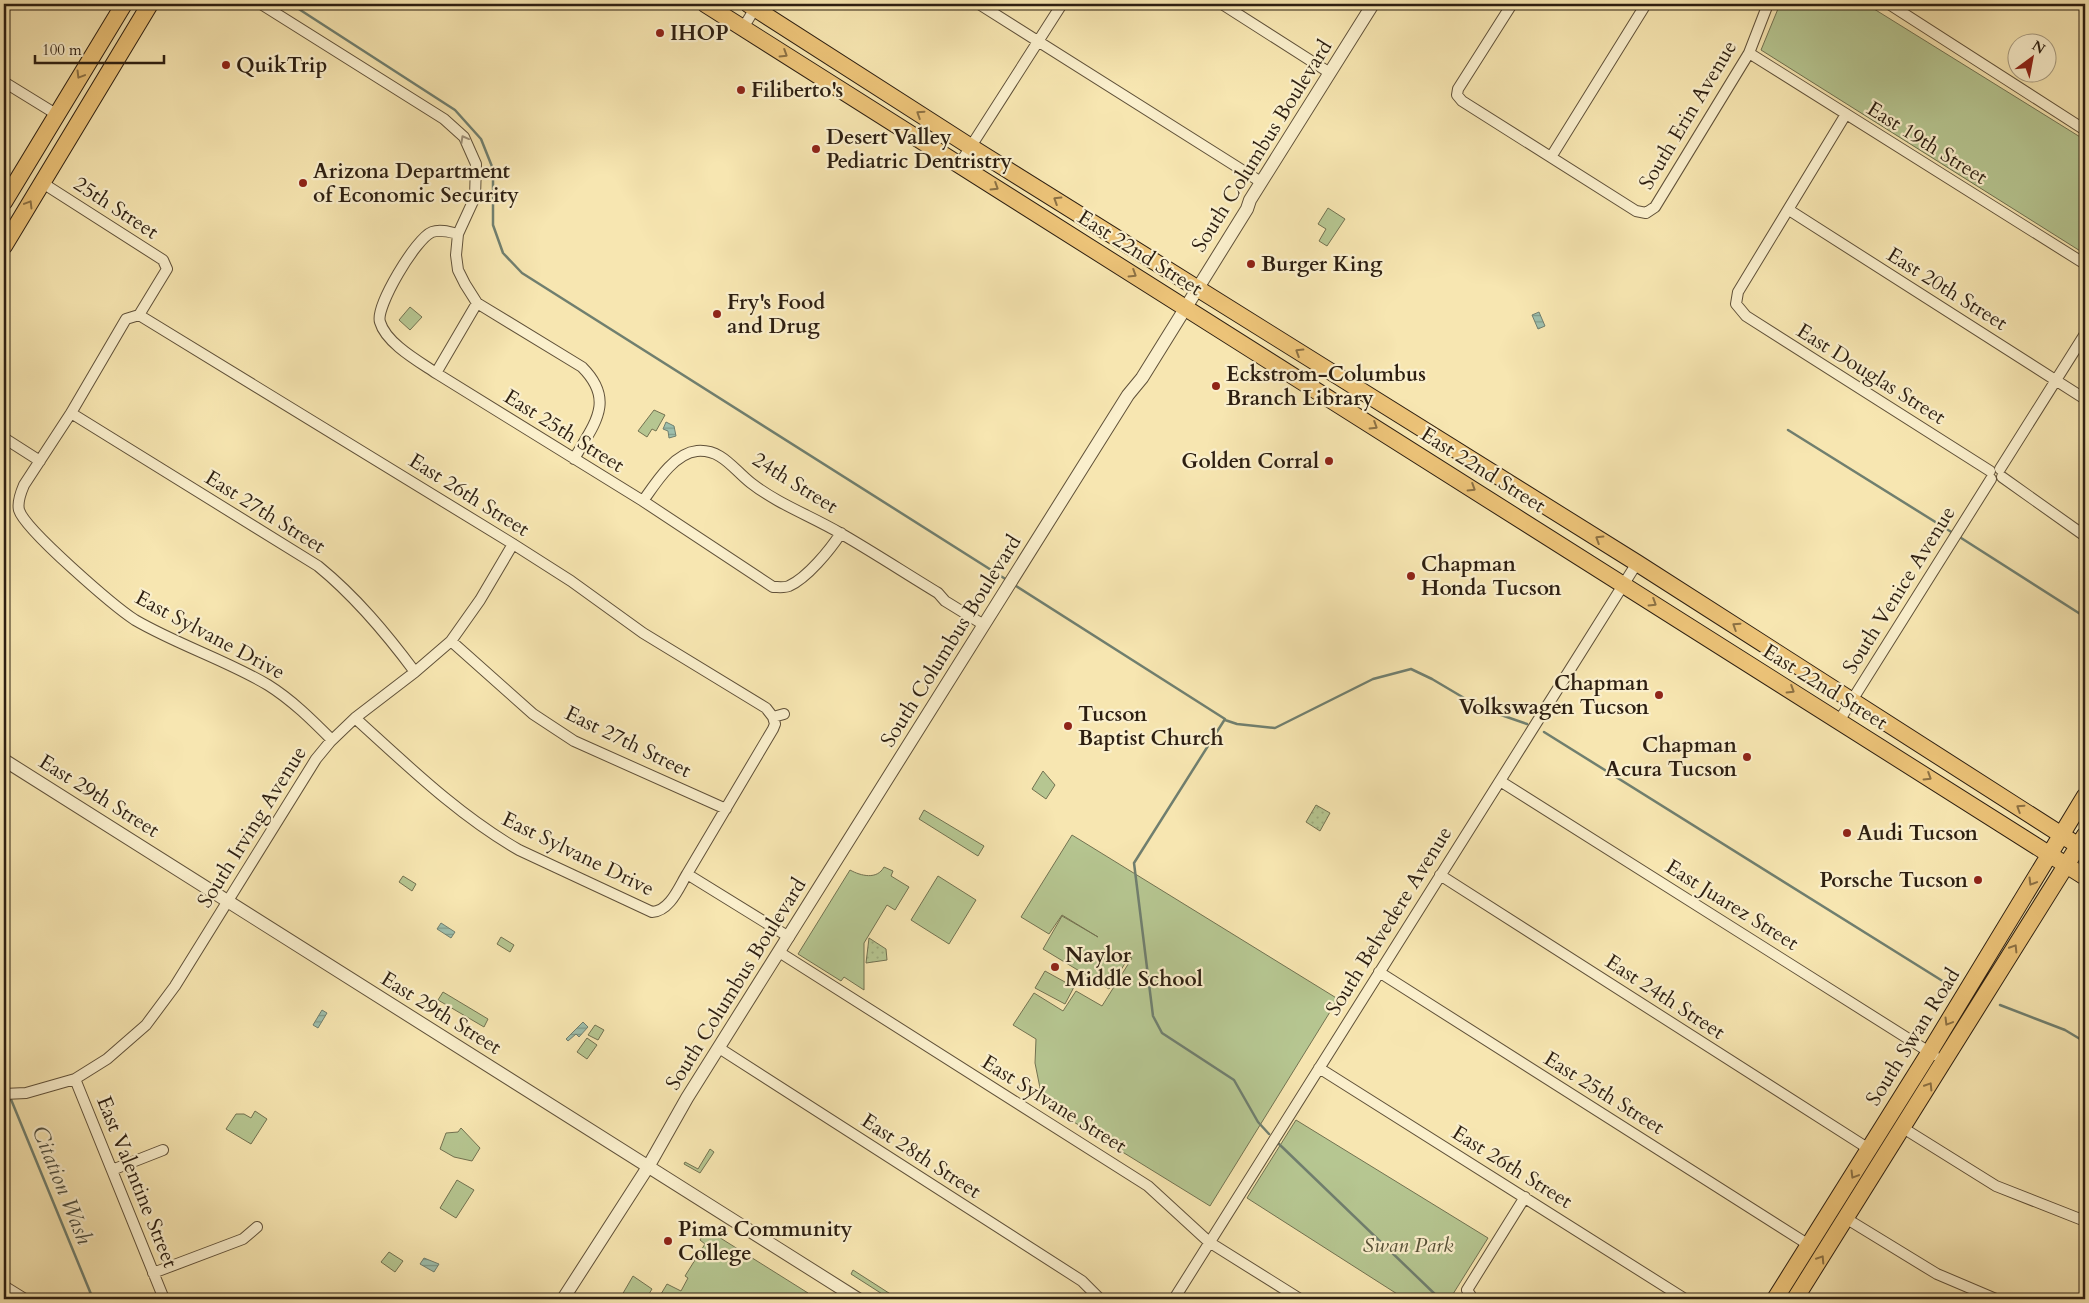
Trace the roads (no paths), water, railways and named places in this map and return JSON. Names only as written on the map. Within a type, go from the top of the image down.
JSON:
[{"type":"main road","points":[[4,202],[124,4]]},
{"type":"main road","points":[[4,246],[150,4]]},
{"type":"main road","name":"East 22nd Street","points":[[705,4],[2085,877]]},
{"type":"main road","name":"East 22nd Street","points":[[754,5],[971,147],[1637,563],[2061,834],[2083,843]]},
{"type":"main road","name":"South Swan Road","points":[[1775,1299],[1929,1053],[2085,796]]},
{"type":"main road","name":"South Swan Road","points":[[1795,1299],[1847,1219],[2066,865],[2083,843]]},
{"type":"street","points":[[261,4],[444,119],[460,132],[476,164],[475,197],[458,234],[456,254],[458,270],[477,302],[582,367],[594,378],[600,393],[600,410],[574,459]]},
{"type":"street","points":[[979,4],[1261,182]]},
{"type":"street","points":[[959,165],[1062,4]]},
{"type":"street","points":[[1222,4],[1330,73]]},
{"type":"street","name":"South Columbus Boulevard","points":[[563,1299],[648,1167],[687,1098],[1128,395],[1142,378],[1247,209],[1261,182],[1373,4]]},
{"type":"street","points":[[1512,4],[1458,89],[1457,95],[1462,101],[1551,157],[1646,4]]},
{"type":"street","name":"South Erin Avenue","points":[[1551,157],[1643,215],[1655,207],[1750,52],[1768,4]]},
{"type":"street","points":[[1889,4],[2085,130]]},
{"type":"street","points":[[743,28],[754,5]]},
{"type":"street","name":"East 19th Street","points":[[1750,52],[2085,264]]},
{"type":"street","points":[[4,82],[56,114]]},
{"type":"street","points":[[1789,210],[1846,114]]},
{"type":"street","name":"25th Street","points":[[42,182],[163,260],[167,269],[139,315]]},
{"type":"street","name":"East Douglas Street","points":[[1789,210],[1738,292],[1733,304],[1746,316],[1996,474],[2085,536]]},
{"type":"street","name":"East 20th Street","points":[[1789,210],[2085,399]]},
{"type":"street","name":"East 25th Street","points":[[458,234],[438,231],[422,238],[412,250],[381,308],[380,322],[390,338],[402,351],[643,501],[773,587],[788,586],[803,576],[832,547],[841,533]]},
{"type":"street","points":[[436,373],[477,302]]},
{"type":"street","points":[[4,438],[40,461],[71,413],[126,319],[139,315]]},
{"type":"street","name":"East 26th Street","points":[[139,315],[513,544],[571,581],[643,634],[766,708],[773,717]]},
{"type":"street","name":"South Venice Avenue","points":[[1839,721],[2085,334]]},
{"type":"street","name":"East 27th Street","points":[[71,413],[318,566],[372,617],[415,672]]},
{"type":"street","name":"24th Street","points":[[643,501],[663,473],[685,454],[708,451],[723,458],[751,483],[793,509],[841,533],[938,593],[946,594],[986,622]]},
{"type":"street","name":"East Sylvane Drive","points":[[40,461],[20,495],[20,511],[40,538],[114,604],[148,627],[270,686],[291,701],[332,740]]},
{"type":"street","name":"South Irving Avenue","points":[[4,1094],[26,1093],[75,1079],[107,1059],[146,1025],[174,986],[228,901],[305,774],[332,740],[354,718],[415,672],[452,641],[480,600],[513,544]]},
{"type":"street","name":"South Belvedere Avenue","points":[[1174,1299],[1637,563]]},
{"type":"street","name":"East 27th Street","points":[[452,641],[533,714],[574,741],[726,809]]},
{"type":"street","points":[[687,874],[773,729],[773,717],[784,714]]},
{"type":"street","name":"East Sylvane Drive","points":[[354,718],[456,808],[519,850],[660,916],[687,874],[789,937]]},
{"type":"street","name":"East 29th Street","points":[[4,760],[858,1299]]},
{"type":"street","name":"East Juarez Street","points":[[1500,781],[1929,1053],[1945,1059]]},
{"type":"street","name":"East 24th Street","points":[[1440,875],[1869,1149]]},
{"type":"street","name":"East Sylvane Street","points":[[779,952],[1148,1186],[1210,1242],[1300,1299]]},
{"type":"street","name":"East 25th Street","points":[[1379,972],[1809,1245]]},
{"type":"street","name":"East 28th Street","points":[[719,1048],[1082,1281],[1100,1299]]},
{"type":"street","name":"East 26th Street","points":[[1319,1068],[1685,1299]]},
{"type":"street","name":"East Valentine Street","points":[[75,1079],[164,1299]]},
{"type":"street","points":[[1903,1128],[1996,1186],[2085,1221]]},
{"type":"street","points":[[112,1170],[163,1150]]},
{"type":"street","points":[[1473,1299],[1467,1290],[1525,1197]]},
{"type":"street","points":[[1847,1219],[1937,1274],[1996,1299]]},
{"type":"street","points":[[153,1273],[243,1239],[257,1227]]},
{"type":"street","points":[[4,1286],[25,1299]]},
{"type":"waterway","points":[[291,4],[455,110],[481,139],[493,169],[493,225],[503,253],[522,273],[1007,580]]},
{"type":"waterway","points":[[1788,430],[1953,533]]},
{"type":"waterway","points":[[1958,536],[2085,617]]},
{"type":"waterway","points":[[1013,584],[1225,719],[1134,863],[1153,1016],[1162,1033],[1234,1080],[1258,1122],[1269,1134]]},
{"type":"waterway","points":[[1225,720],[1237,724],[1275,728],[1373,679],[1411,669],[1481,708],[1527,724]]},
{"type":"waterway","points":[[1544,732],[1949,985]]},
{"type":"waterway","points":[[2000,1005],[2065,1030],[2085,1042]]},
{"type":"waterway","name":"Citation Wash","points":[[4,1083],[7,1090]]},
{"type":"waterway","name":"Citation Wash","points":[[10,1097],[93,1299]]},
{"type":"waterway","points":[[1279,1144],[1440,1299]]},
{"type":"place","name":"IHOP","points":[[660,33]]},
{"type":"place","name":"QuikTrip","points":[[226,65]]},
{"type":"place","name":"Filiberto's","points":[[741,90]]},
{"type":"place","name":"Desert Valley Pediatric Dentristry","points":[[816,149]]},
{"type":"place","name":"Arizona Department of Economic Security","points":[[303,183]]},
{"type":"place","name":"Burger King","points":[[1251,264]]},
{"type":"place","name":"Fry's Food and Drug","points":[[717,314]]},
{"type":"place","name":"Eckstrom-Columbus Branch Library","points":[[1216,386]]},
{"type":"place","name":"Golden Corral","points":[[1329,461]]},
{"type":"place","name":"Chapman Honda Tucson","points":[[1411,576]]},
{"type":"place","name":"Chapman Volkswagen Tucson","points":[[1659,695]]},
{"type":"place","name":"Tucson Baptist Church","points":[[1068,726]]},
{"type":"place","name":"Chapman Acura Tucson","points":[[1747,757]]},
{"type":"place","name":"Audi Tucson","points":[[1847,833]]},
{"type":"place","name":"Porsche Tucson","points":[[1978,880]]},
{"type":"place","name":"Naylor Middle School","points":[[1055,967]]},
{"type":"place","name":"Pima Community College","points":[[668,1241]]},
{"type":"park label","name":"Swan Park","points":[[1408,1245]]}]
